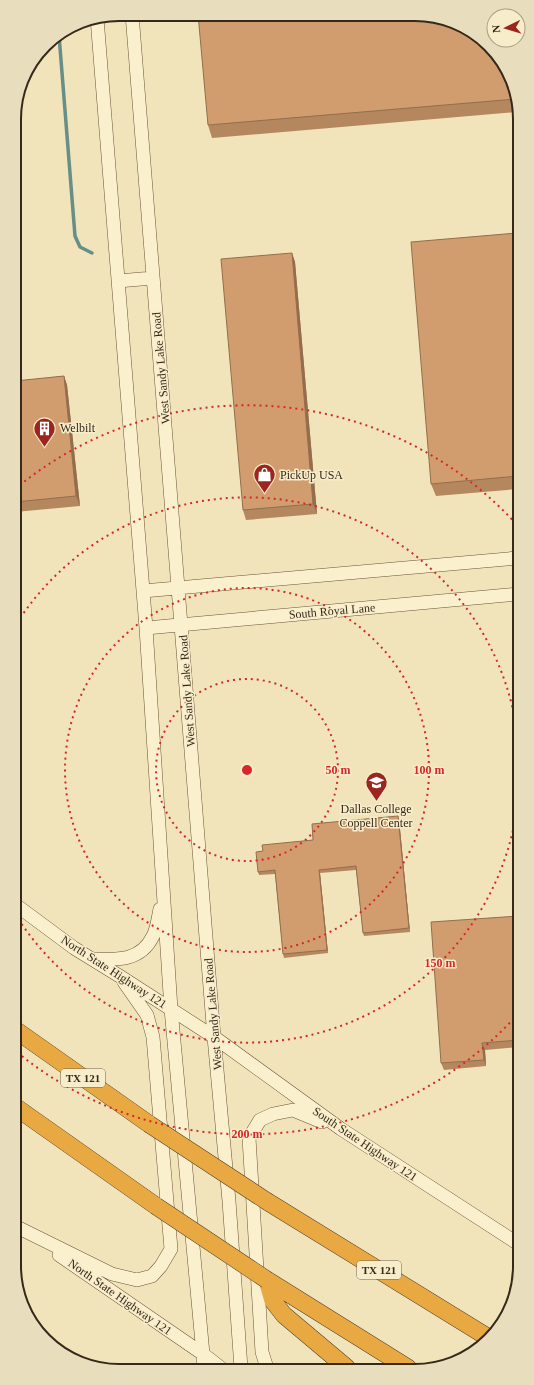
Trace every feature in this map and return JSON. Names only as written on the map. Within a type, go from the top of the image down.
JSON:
[{"type":"highway","name":"TX 121","points":[[21,1034],[149,1124],[268,1202],[484,1335]]},
{"type":"highway","points":[[21,1111],[156,1206],[267,1280],[402,1364]]},
{"type":"highway","points":[[267,1280],[273,1301],[284,1315],[343,1364]]},
{"type":"main road","name":"West Sandy Lake Road","points":[[133,21],[214,1037],[229,1201],[241,1364]]},
{"type":"main road","points":[[97,24],[146,628],[171,1009],[204,1364]]},
{"type":"main road","points":[[118,281],[153,278]]},
{"type":"main road","points":[[143,591],[513,558]]},
{"type":"main road","name":"South Royal Lane","points":[[146,628],[513,594]]},
{"type":"main road","points":[[93,959],[116,960],[136,956],[146,947],[154,936],[163,894]]},
{"type":"main road","name":"North State Highway 121","points":[[21,909],[74,948],[214,1037]]},
{"type":"main road","points":[[21,1229],[112,1274],[137,1280],[152,1276],[171,1249],[154,1037],[147,1015],[121,977]]},
{"type":"main road","name":"South State Highway 121","points":[[214,1037],[341,1129],[513,1240]]},
{"type":"main road","points":[[265,1364],[262,1352],[249,1138],[260,1120],[273,1114],[293,1110],[341,1129]]},
{"type":"main road","name":"North State Highway 121","points":[[21,1230],[216,1364]]},
{"type":"building","points":[[199,21],[421,21],[440,24],[452,28],[475,41],[493,59],[506,82],[511,99],[208,125]]},
{"type":"building","points":[[513,233],[513,476],[431,484],[411,242]]},
{"type":"building","points":[[292,253],[313,504],[243,510],[221,259]]},
{"type":"building","name":"Welbilt","points":[[64,376],[76,496],[21,501],[21,380]]},
{"type":"building","points":[[398,816],[409,928],[363,933],[356,866],[319,870],[327,950],[283,954],[275,870],[258,872],[256,852],[263,851],[262,845],[313,840],[312,824]]},
{"type":"building","points":[[513,916],[513,1040],[482,1043],[484,1060],[441,1063],[431,922]]},
{"type":"waterway","points":[[60,42],[75,236],[80,247],[92,253]]},
{"type":"place","name":"Welbilt","points":[[44,448]]},
{"type":"place","name":"PickUp USA","points":[[264,494]]},
{"type":"place","name":"Dallas College Coppell Center","points":[[376,802]]}]
